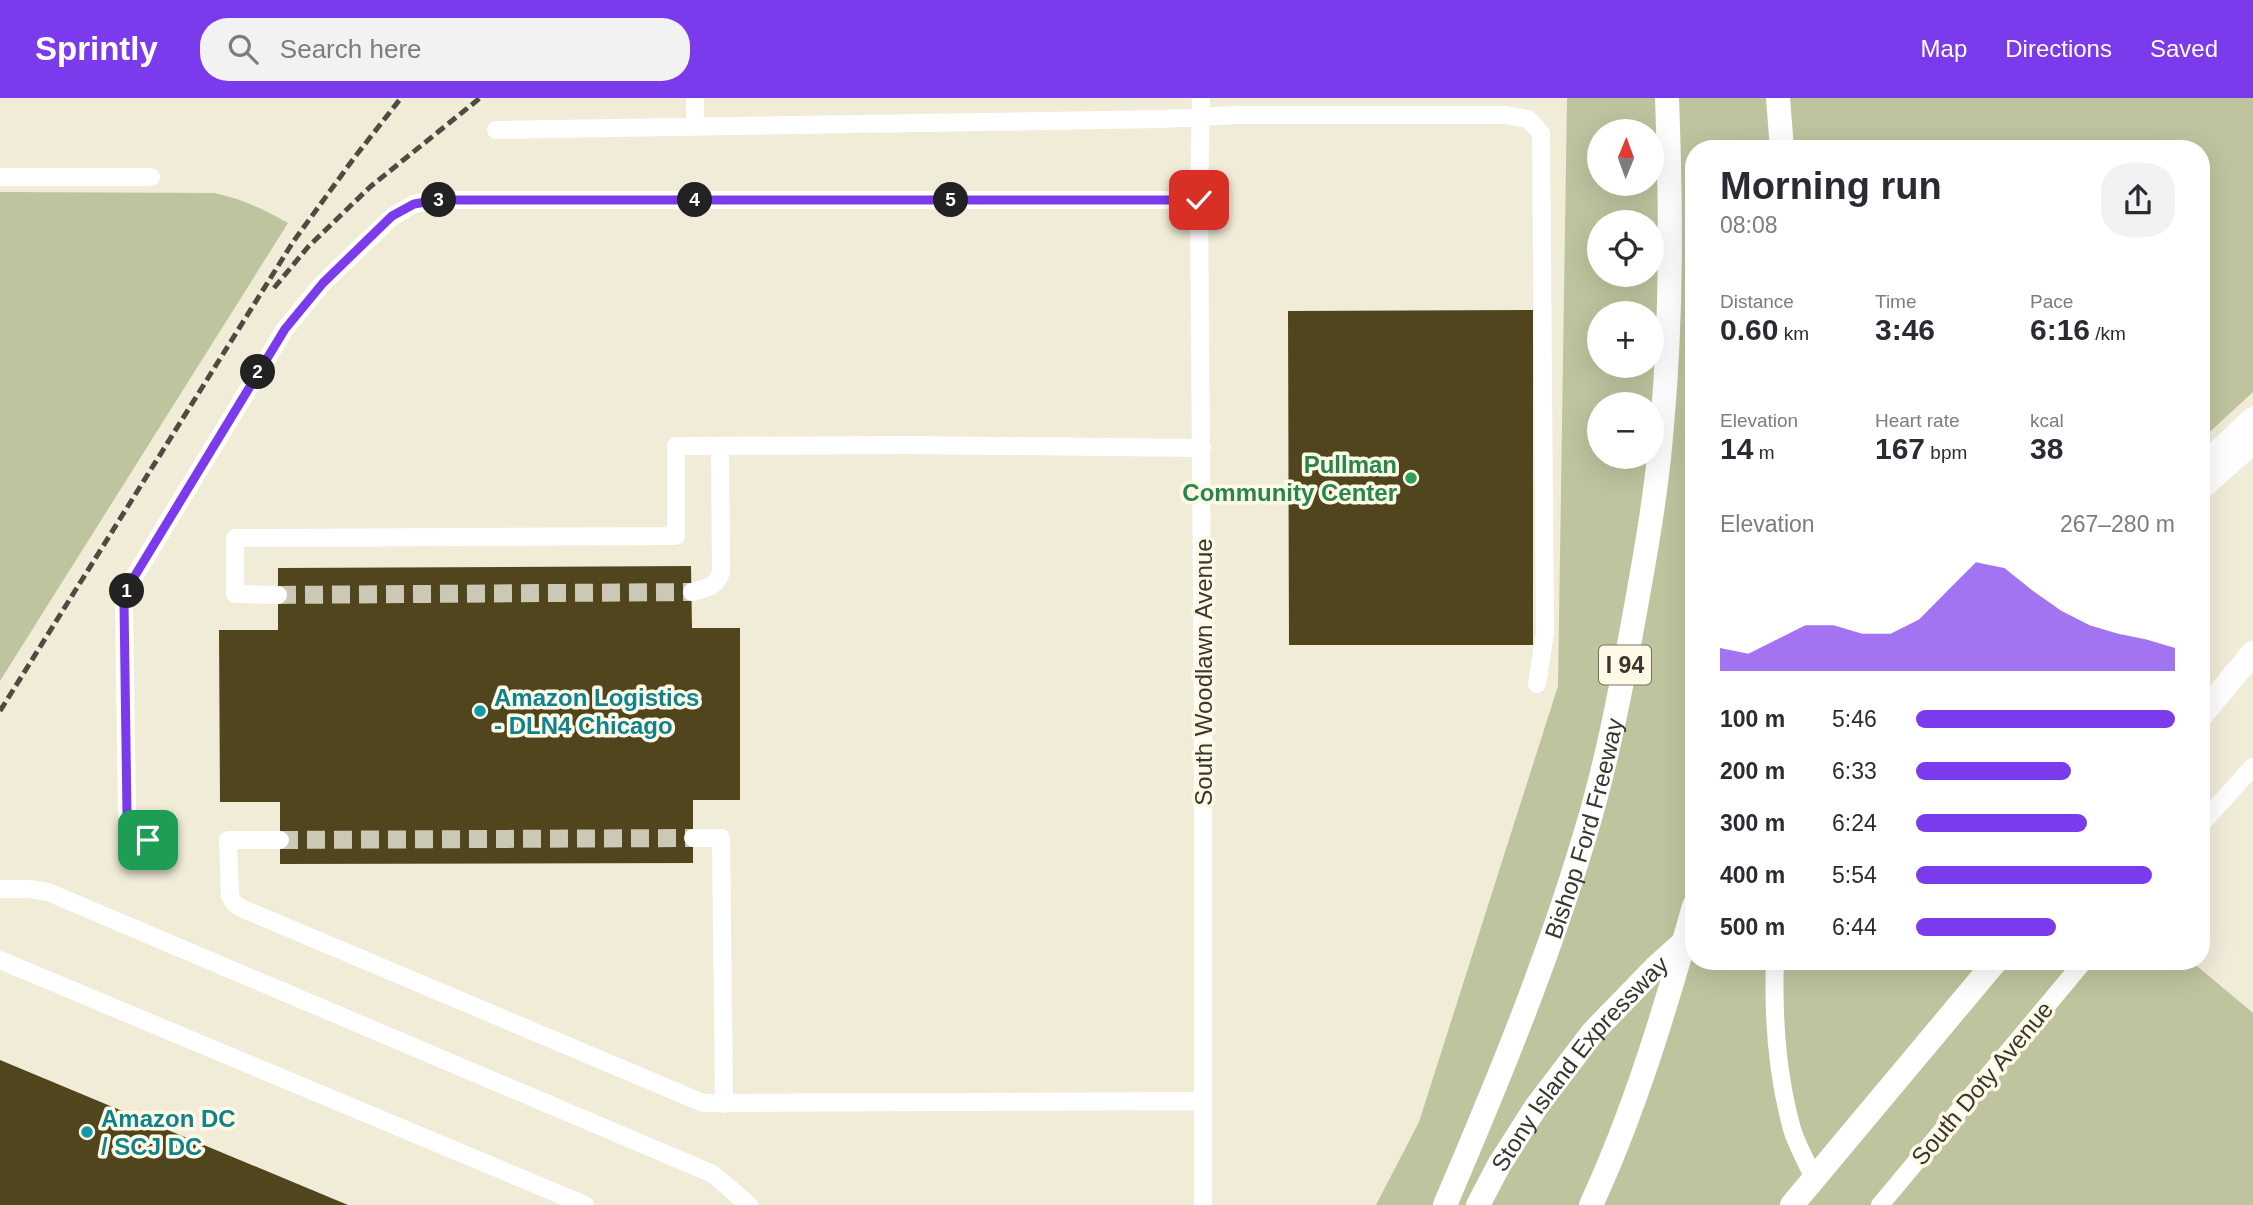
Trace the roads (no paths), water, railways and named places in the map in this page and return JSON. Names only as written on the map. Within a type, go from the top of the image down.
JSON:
[{"type":"highway","name":"Bishop Ford Freeway","points":[[1445,1205],[1541,972],[1585,834],[1615,722],[1648,537],[1662,425],[1671,208],[1667,98]]},
{"type":"highway","points":[[1778,98],[1781,140]]},
{"type":"highway","points":[[2210,459],[2253,419]]},
{"type":"highway","points":[[2210,479],[2253,442]]},
{"type":"highway","points":[[2210,704],[2253,653]]},
{"type":"highway","points":[[1591,1205],[1657,1031],[1685,936]]},
{"type":"highway","name":"Stony Island Expressway","points":[[1478,1205],[1499,1165],[1536,1107],[1593,1032],[1685,941]]},
{"type":"highway","points":[[1792,1205],[1988,970]]},
{"type":"street","points":[[695,98],[695,127]]},
{"type":"street","name":"South Woodlawn Avenue","points":[[1201,98],[1199,200],[1203,1205]]},
{"type":"street","points":[[496,130],[1200,118],[1237,115],[1506,115],[1528,118],[1541,133],[1545,633],[1537,684]]},
{"type":"street","points":[[0,177],[151,177]]},
{"type":"street","points":[[148,840],[127,814],[124,603],[128,587],[285,329],[323,283],[392,216],[414,204],[438,200],[1199,200]]},
{"type":"street","points":[[278,595],[235,594],[234,538],[676,536],[677,446],[1202,448]]},
{"type":"street","points":[[692,592],[710,587],[719,580],[721,572],[720,446]]},
{"type":"street","points":[[2210,814],[2253,767]]},
{"type":"street","points":[[693,838],[721,838],[724,1104]]},
{"type":"street","points":[[280,840],[228,840],[230,896],[241,908],[703,1103],[1202,1101]]},
{"type":"street","points":[[0,889],[29,889],[63,898],[713,1174],[749,1205]]},
{"type":"street","points":[[0,960],[585,1205]]},
{"type":"street","points":[[1775,970],[1780,1072],[1793,1130],[1814,1179]]},
{"type":"street","name":"South Doty Avenue","points":[[1880,1205],[2076,970]]},
{"type":"tunnel","points":[[278,595],[692,592]]},
{"type":"tunnel","points":[[280,840],[693,838]]},
{"type":"railway","points":[[0,711],[293,242],[401,98]]},
{"type":"railway","points":[[274,288],[308,247],[370,187],[480,98]]},
{"type":"place","name":"Pullman Community Center","points":[[1411,478]]},
{"type":"place","name":"Amazon Logistics - DLN4 Chicago","points":[[480,711]]},
{"type":"place","name":"Amazon DC / SCJ DC","points":[[87,1132]]}]
